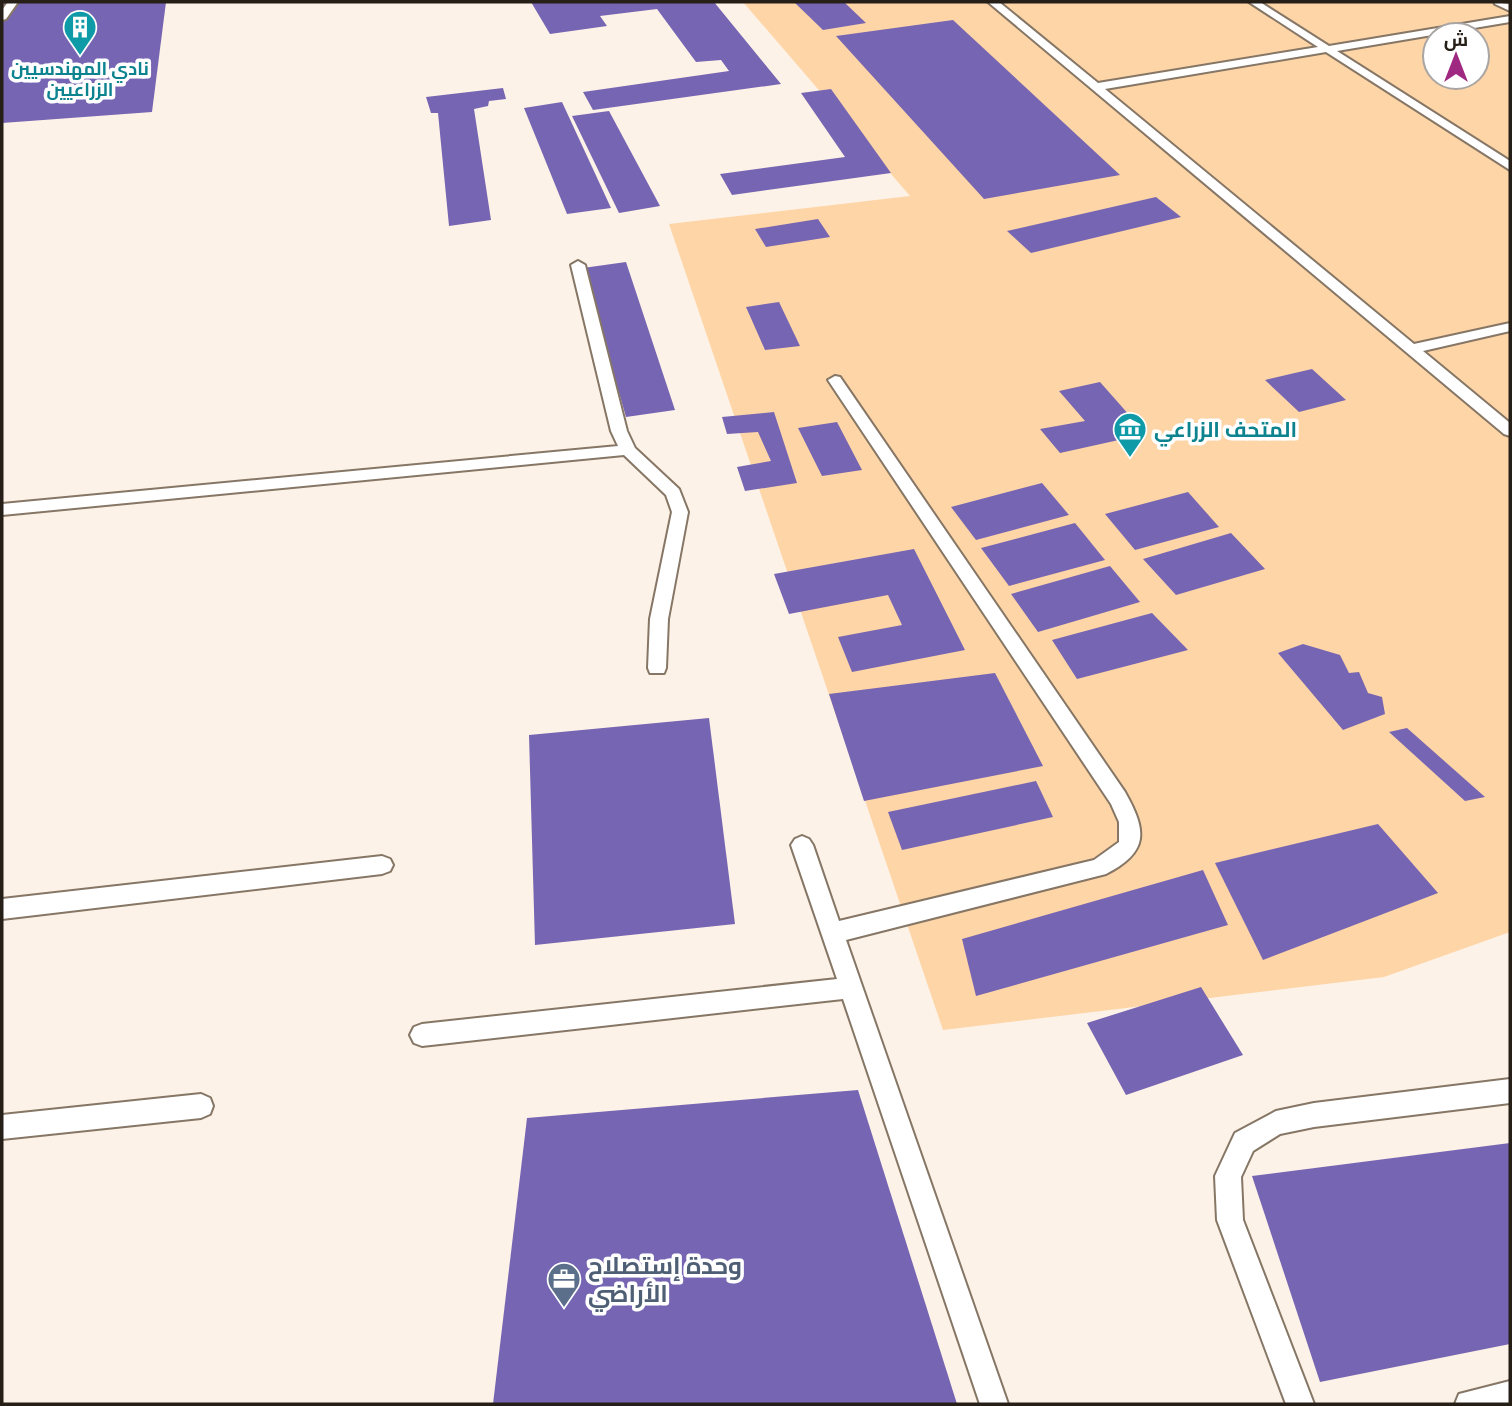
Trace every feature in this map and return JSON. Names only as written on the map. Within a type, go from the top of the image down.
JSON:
[{"type":"lane","points":[[2,17],[13,2]]},
{"type":"lane","points":[[993,2],[1510,431]]},
{"type":"lane","points":[[1254,2],[1510,166]]},
{"type":"lane","points":[[1499,2],[1510,8]]},
{"type":"lane","points":[[1096,87],[1510,19]]},
{"type":"lane","points":[[578,265],[619,431],[628,450],[673,493],[680,512],[659,619],[657,668]]},
{"type":"lane","points":[[1412,349],[1510,327]]},
{"type":"lane","points":[[832,933],[1098,868],[1120,858],[1131,840],[1130,818],[1118,798],[835,380]]},
{"type":"lane","points":[[2,510],[628,450]]},
{"type":"lane","points":[[802,845],[994,1404]]},
{"type":"lane","points":[[2,909],[383,864]]},
{"type":"lane","points":[[422,1035],[851,988]]},
{"type":"lane","points":[[1300,1404],[1230,1220],[1228,1176],[1244,1142],[1276,1123],[1314,1115],[1510,1091]]},
{"type":"lane","points":[[2,1127],[201,1106]]},
{"type":"lane","points":[[1469,1404],[1510,1395]]},
{"type":"shaded area","name":"المتحف الزراعي","points":[[743,2],[1510,2],[1510,932],[1384,977],[943,1030],[669,224],[910,196]]},
{"type":"building","name":"نادي المهندسيين الزراعيين","points":[[2,2],[166,2],[152,112],[2,123]]},
{"type":"building","points":[[531,2],[714,2],[781,84],[593,110],[583,92],[729,71],[721,60],[696,62],[657,9],[600,16],[607,26],[550,34]]},
{"type":"building","points":[[794,2],[844,2],[866,23],[823,30]]},
{"type":"building","points":[[953,20],[1120,175],[984,199],[836,36]]},
{"type":"building","points":[[503,88],[506,99],[489,101],[488,106],[474,109],[491,220],[449,226],[438,113],[431,113],[426,97]]},
{"type":"building","points":[[831,89],[891,173],[732,195],[720,174],[845,157],[801,93]]},
{"type":"building","points":[[562,102],[611,208],[567,214],[524,108]]},
{"type":"building","points":[[609,111],[660,206],[619,213],[572,116]]},
{"type":"building","points":[[1156,197],[1181,217],[1031,253],[1007,231]]},
{"type":"building","points":[[818,219],[830,237],[766,247],[755,229]]},
{"type":"building","points":[[626,262],[675,410],[626,417],[583,268]]},
{"type":"building","points":[[779,302],[800,346],[765,350],[746,307]]},
{"type":"building","points":[[1312,369],[1346,400],[1299,412],[1265,380]]},
{"type":"building","points":[[1100,382],[1146,434],[1060,453],[1040,429],[1085,421],[1059,391]]},
{"type":"building","points":[[774,412],[797,483],[745,491],[737,467],[771,461],[758,432],[727,434],[722,417]]},
{"type":"building","points":[[837,422],[862,470],[822,476],[798,428]]},
{"type":"building","points":[[1042,483],[1069,515],[976,540],[951,507]]},
{"type":"building","points":[[1188,492],[1219,527],[1135,550],[1105,514]]},
{"type":"building","points":[[1075,523],[1105,560],[1009,586],[981,548]]},
{"type":"building","points":[[1231,533],[1265,569],[1176,595],[1143,559]]},
{"type":"building","points":[[914,549],[965,650],[852,672],[838,637],[902,625],[888,595],[789,614],[774,574]]},
{"type":"building","points":[[1110,566],[1140,602],[1038,632],[1011,594]]},
{"type":"building","points":[[1152,613],[1188,650],[1077,679],[1052,640]]},
{"type":"building","points":[[1303,644],[1340,655],[1349,673],[1359,672],[1368,693],[1382,697],[1385,714],[1343,730],[1278,653]]},
{"type":"building","points":[[995,673],[1043,766],[864,801],[829,694]]},
{"type":"building","points":[[709,718],[735,924],[535,945],[529,735]]},
{"type":"building","points":[[1407,728],[1485,797],[1465,801],[1389,732]]},
{"type":"building","points":[[1036,781],[1053,817],[902,850],[888,812]]},
{"type":"building","points":[[1378,824],[1438,893],[1263,960],[1215,863]]},
{"type":"building","points":[[1203,870],[1228,925],[976,996],[962,939]]},
{"type":"building","points":[[1201,987],[1243,1055],[1126,1095],[1087,1023]]},
{"type":"building","points":[[858,1090],[957,1404],[493,1404],[527,1118]]},
{"type":"building","points":[[1510,1143],[1510,1344],[1320,1382],[1252,1176]]},
{"type":"place","name":"نادي المهندسيين الزراعيين","points":[[80,57]]},
{"type":"place","name":"المتحف الزراعي","points":[[1130,459]]},
{"type":"place","name":"وحدة إستصلاح الأراضي","points":[[564,1309]]}]
